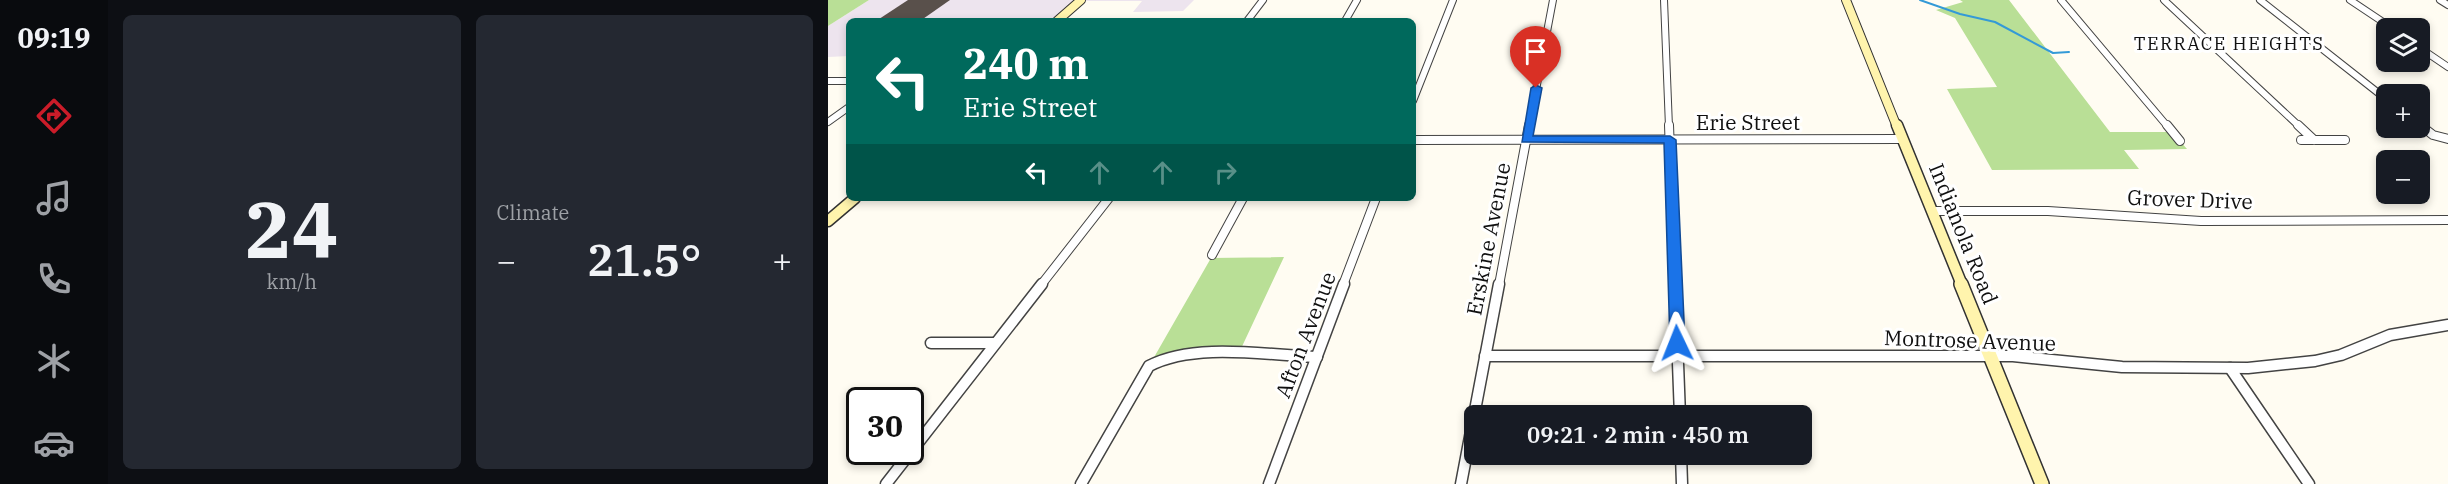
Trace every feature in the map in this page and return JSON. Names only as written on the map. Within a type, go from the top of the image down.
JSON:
[{"type":"street","points":[[1060,18],[1081,0]]},
{"type":"street","points":[[1249,18],[1263,0]]},
{"type":"street","points":[[1347,18],[1357,0]]},
{"type":"street","points":[[1416,93],[1453,0]]},
{"type":"street","name":"Erskine Avenue","points":[[1461,484],[1553,0]]},
{"type":"street","points":[[1664,0],[1680,405]]},
{"type":"street","name":"Indianola Road","points":[[1846,0],[2042,484]]},
{"type":"street","points":[[2061,0],[2180,141]]},
{"type":"street","points":[[2164,0],[2314,140]]},
{"type":"street","points":[[2260,0],[2376,91]]},
{"type":"street","points":[[2350,0],[2377,18]]},
{"type":"street","points":[[2440,0],[2448,5]]},
{"type":"street","points":[[2430,55],[2448,67]]},
{"type":"street","points":[[828,81],[846,81]]},
{"type":"street","points":[[828,122],[846,109]]},
{"type":"street","points":[[2430,132],[2437,137],[2448,139]]},
{"type":"street","name":"Erie Street","points":[[1416,140],[1903,139]]},
{"type":"street","points":[[2301,140],[2345,140]]},
{"type":"street","points":[[828,221],[851,201]]},
{"type":"street","points":[[886,484],[1107,201]]},
{"type":"street","points":[[1212,255],[1241,201]]},
{"type":"street","name":"Afton Avenue","points":[[1269,484],[1375,201]]},
{"type":"street","name":"Grover Drive","points":[[1932,211],[2048,211],[2201,221],[2448,220]]},
{"type":"street","name":"Montrose Avenue","points":[[1485,356],[1990,356],[2038,357],[2122,367],[2230,368],[2278,366],[2315,361],[2341,355],[2390,335],[2448,325]]},
{"type":"street","points":[[931,344],[995,344]]},
{"type":"street","points":[[1081,484],[1149,366],[1166,356],[1176,354],[1317,357]]},
{"type":"street","points":[[2230,368],[2309,484]]},
{"type":"street","points":[[1681,465],[1682,484]]},
{"type":"shaded area","points":[[869,0],[1194,0],[1183,11],[1133,12],[1142,1],[1080,1],[1060,18],[846,18],[846,56],[828,57],[828,26]]},
{"type":"green space","points":[[828,0],[869,0],[828,26]]},
{"type":"green space","points":[[1960,0],[2009,0],[2110,132],[2172,132],[2187,149],[2124,150],[2139,169],[1992,170],[1947,89],[1997,87],[1955,18],[1936,10],[1963,2]]},
{"type":"green space","points":[[1284,257],[1238,355],[1191,354],[1149,366],[1211,258]]},
{"type":"building","points":[[908,0],[950,0],[924,18],[881,18]]},
{"type":"waterway","points":[[1920,0],[1960,14],[1995,22],[2053,53],[2069,52]]},
{"type":"district","name":"TERRACE HEIGHTS","points":[[2229,44]]},
{"type":"route","points":[[1536,88],[1526,140],[1670,140],[1677,343]]}]
